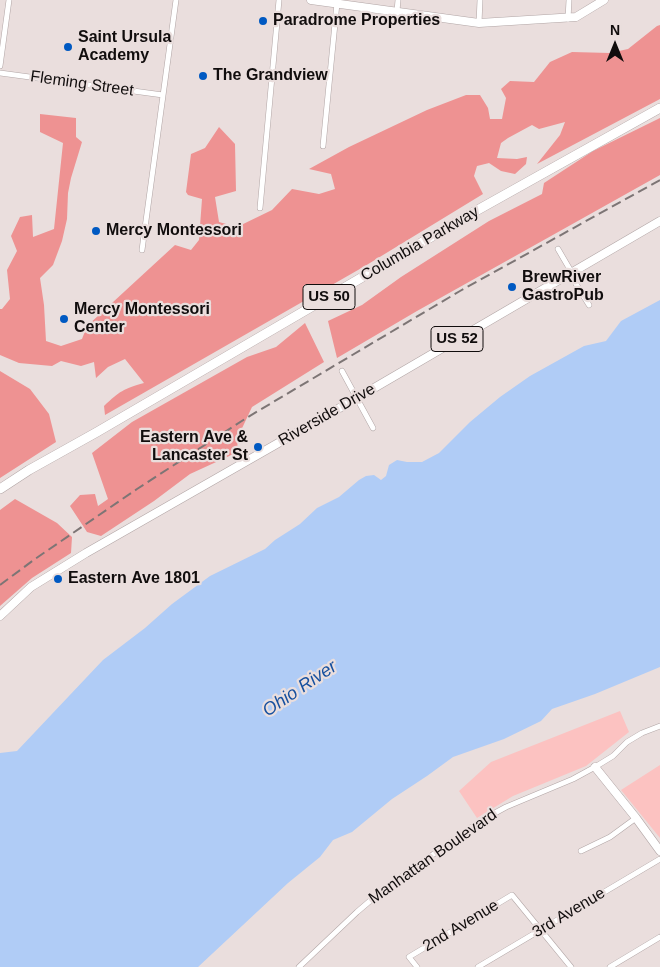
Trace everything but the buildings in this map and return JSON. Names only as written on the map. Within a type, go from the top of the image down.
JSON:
[{"type":"highway","name":"Columbia Parkway","points":[[0,489],[29,470],[474,212],[660,108]]},
{"type":"main road","points":[[311,0],[479,23],[568,19],[576,17],[604,0]]},
{"type":"main road","name":"Riverside Drive","points":[[0,616],[31,588],[86,553],[357,398],[660,221]]},
{"type":"main road","points":[[595,767],[660,851]]},
{"type":"street","points":[[0,66],[9,0]]},
{"type":"street","points":[[142,250],[176,0]]},
{"type":"street","points":[[260,208],[280,0]]},
{"type":"street","points":[[397,11],[398,0]]},
{"type":"street","points":[[479,23],[480,0]]},
{"type":"street","points":[[568,19],[569,0]]},
{"type":"street","points":[[323,146],[337,3]]},
{"type":"street","name":"Fleming Street","points":[[0,73],[163,96]]},
{"type":"street","points":[[558,249],[589,305]]},
{"type":"street","points":[[342,371],[373,428]]},
{"type":"street","name":"Manhattan Boulevard","points":[[299,967],[384,889],[482,820],[506,806],[573,779],[613,756],[627,742],[642,733],[660,726]]},
{"type":"street","points":[[581,851],[610,837],[636,818]]},
{"type":"street","name":"3rd Avenue","points":[[478,967],[660,859]]},
{"type":"street","name":"2nd Avenue","points":[[417,967],[409,957],[512,895],[540,930]]},
{"type":"street","points":[[540,930],[570,967]]},
{"type":"street","points":[[610,967],[660,937]]},
{"type":"shaded area","points":[[660,25],[660,99],[537,164],[560,135],[565,122],[539,129],[532,125],[508,138],[501,143],[497,158],[517,159],[527,157],[526,164],[515,174],[501,171],[489,163],[477,166],[474,176],[483,194],[365,266],[105,415],[104,406],[114,397],[126,389],[144,383],[125,359],[108,367],[96,378],[94,362],[81,366],[61,361],[52,366],[19,363],[0,355],[0,309],[10,299],[7,270],[17,251],[11,236],[20,217],[32,215],[33,237],[54,229],[63,143],[40,132],[40,114],[76,118],[76,137],[82,142],[71,178],[68,193],[67,219],[62,241],[53,265],[40,278],[46,341],[61,346],[82,339],[87,326],[175,245],[191,250],[199,240],[202,199],[188,195],[186,192],[191,154],[205,148],[219,127],[235,144],[236,191],[215,197],[219,222],[237,227],[272,210],[292,189],[319,194],[335,189],[331,174],[309,169],[349,147],[427,110],[466,95],[480,95],[488,108],[490,119],[502,119],[506,98],[501,89],[510,81],[534,82],[550,62],[572,52],[610,53],[628,49]]},
{"type":"shaded area","points":[[660,118],[660,175],[337,358],[328,321],[362,305],[401,277],[489,221],[542,194],[544,183],[593,151]]},
{"type":"shaded area","points":[[305,323],[324,362],[252,407],[237,439],[238,452],[190,474],[154,501],[101,536],[87,532],[70,506],[80,495],[95,494],[98,506],[108,499],[92,453],[132,422],[247,357],[276,347]]},
{"type":"shaded area","points":[[0,371],[30,389],[49,414],[56,442],[0,478]]},
{"type":"shaded area","points":[[15,499],[57,523],[72,537],[71,553],[32,578],[0,606],[0,510]]},
{"type":"shaded area","points":[[620,711],[629,732],[586,766],[513,796],[477,818],[459,791],[491,762]]},
{"type":"shaded area","points":[[660,765],[660,838],[621,790]]},
{"type":"water","name":"Ohio River","points":[[660,300],[660,667],[595,694],[552,709],[541,721],[504,739],[453,757],[392,799],[352,832],[333,840],[320,857],[288,883],[198,967],[0,967],[0,753],[17,751],[103,660],[210,576],[265,549],[275,540],[300,524],[317,508],[339,497],[366,476],[374,475],[381,480],[386,476],[389,465],[397,460],[422,462],[439,453],[470,422],[500,397],[530,376],[584,346],[606,341],[621,321]]},
{"type":"railway","points":[[0,585],[137,489],[248,417],[460,291],[660,180]]},
{"type":"place","name":"Paradrome Properties","points":[[263,21]]},
{"type":"place","name":"Saint Ursula Academy","points":[[68,47]]},
{"type":"place","name":"The Grandview","points":[[203,76]]},
{"type":"place","name":"Mercy Montessori","points":[[96,231]]},
{"type":"place","name":"BrewRiver GastroPub","points":[[512,287]]},
{"type":"place","name":"Mercy Montessori Center","points":[[64,319]]},
{"type":"place","name":"Eastern Ave & Lancaster St","points":[[258,447]]},
{"type":"place","name":"Eastern Ave 1801","points":[[58,579]]}]
